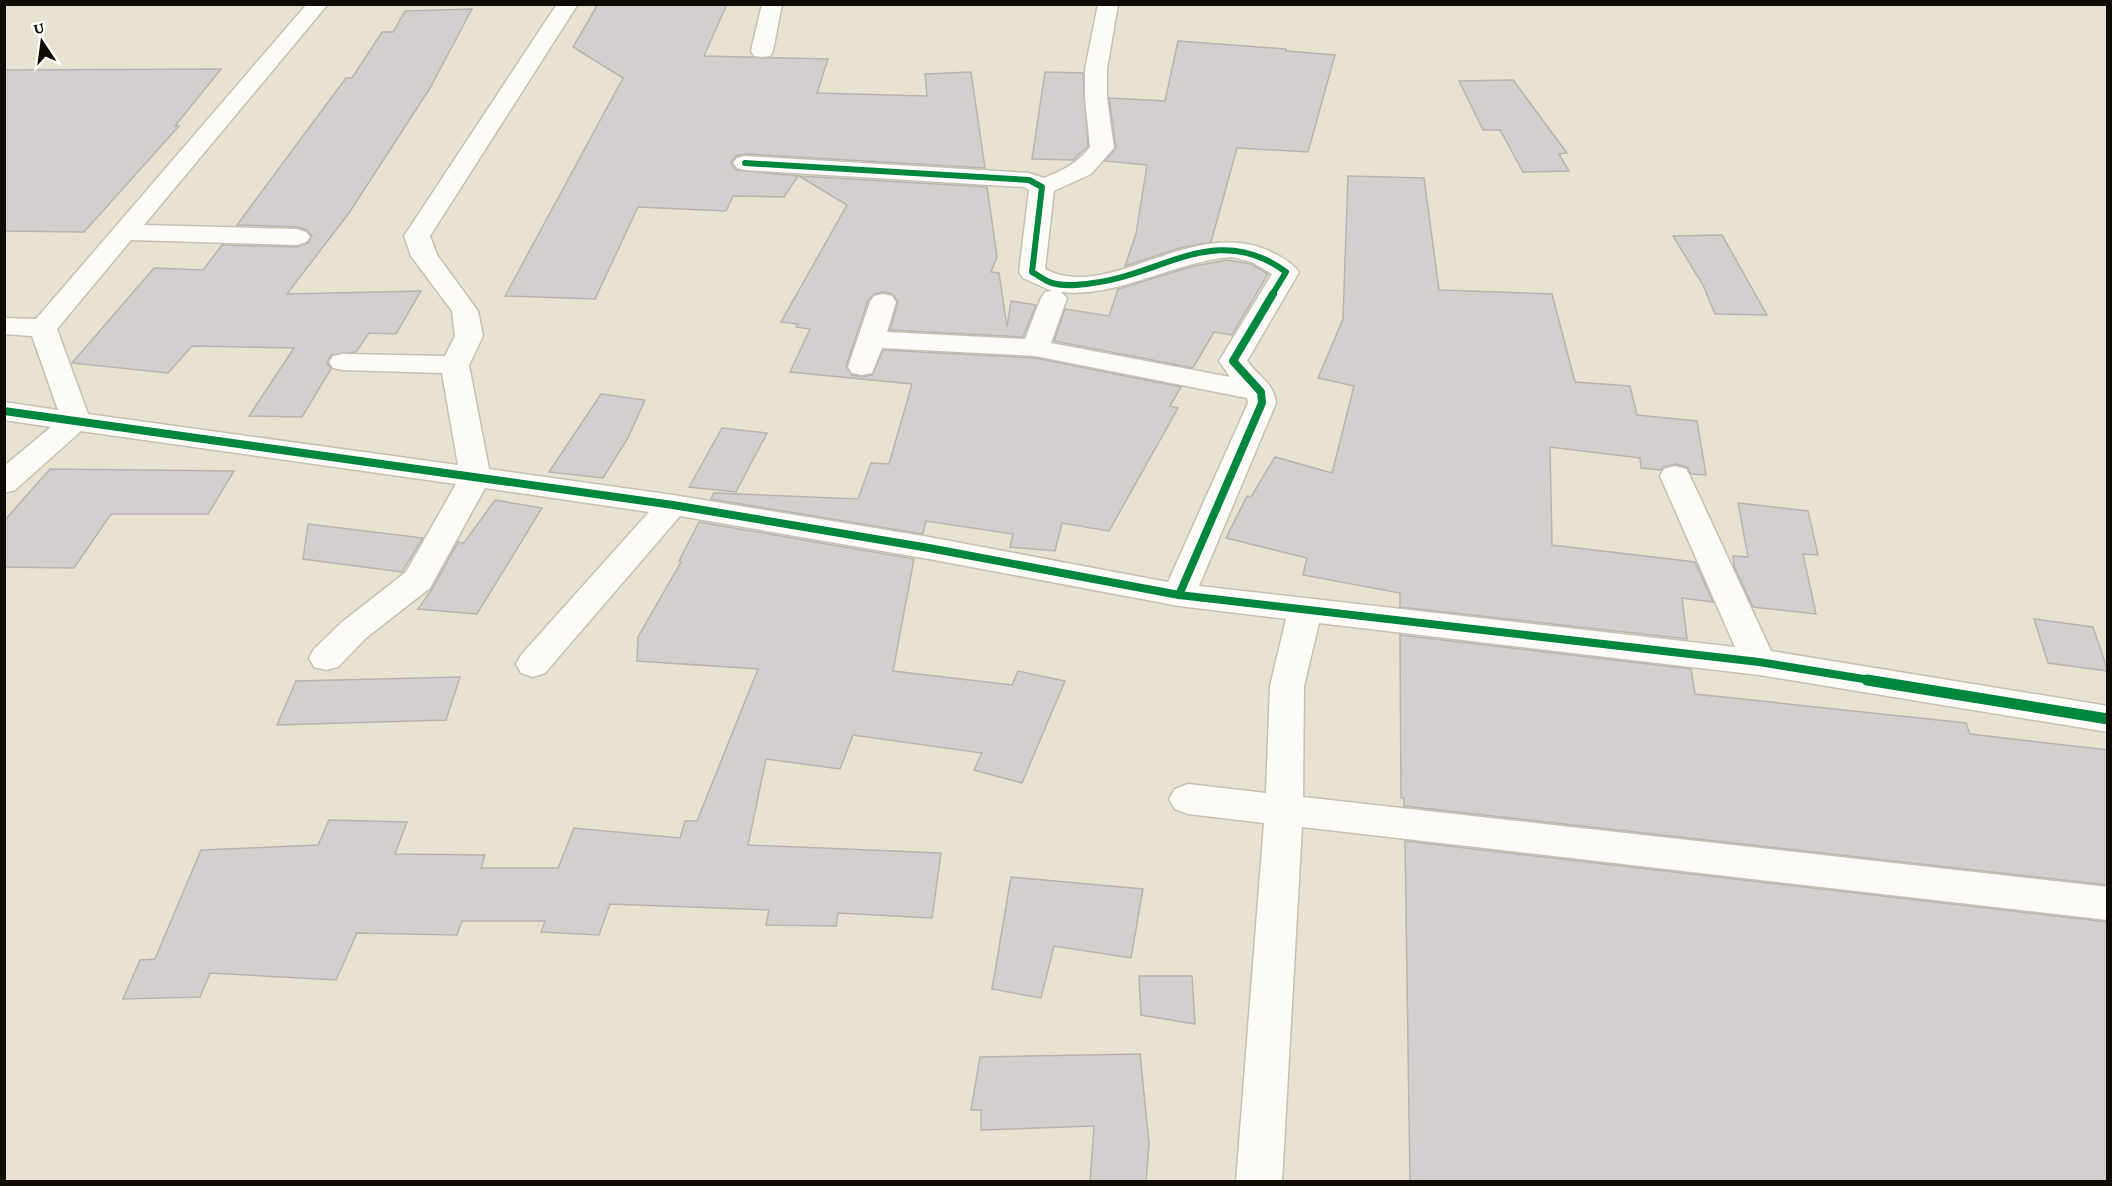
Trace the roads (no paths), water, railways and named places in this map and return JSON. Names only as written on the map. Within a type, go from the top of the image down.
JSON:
[{"type":"street","points":[[43,328],[318,4]]},
{"type":"street","points":[[326,658],[354,630],[418,580],[475,478],[455,365],[469,336],[465,311],[424,256],[417,236],[568,4]]},
{"type":"street","points":[[762,51],[772,4]]},
{"type":"street","points":[[745,163],[1029,180],[1042,187],[1079,173],[1102,148],[1096,98],[1096,69],[1108,4]]},
{"type":"street","points":[[1042,187],[1032,272],[1044,282],[1082,286],[1209,250],[1233,249],[1272,261],[1286,272],[1233,361],[1261,392],[1262,403],[1179,595]]},
{"type":"street","points":[[125,232],[297,237]]},
{"type":"street","points":[[1035,348],[1054,298]]},
{"type":"street","points":[[862,367],[883,302]]},
{"type":"street","points":[[4,326],[43,328]]},
{"type":"street","points":[[43,328],[76,420]]},
{"type":"street","points":[[872,339],[1035,348],[1261,392]]},
{"type":"street","points":[[343,362],[455,365]]},
{"type":"street","points":[[4,411],[673,505],[929,548],[1036,570],[1179,595],[1759,662],[2108,718]]},
{"type":"street","points":[[4,483],[76,420]]},
{"type":"street","points":[[1676,476],[1759,662]]},
{"type":"street","points":[[533,664],[673,505]]},
{"type":"street","points":[[1259,1182],[1284,811],[1287,686],[1305,610]]},
{"type":"street","points":[[1188,799],[2108,904]]}]
